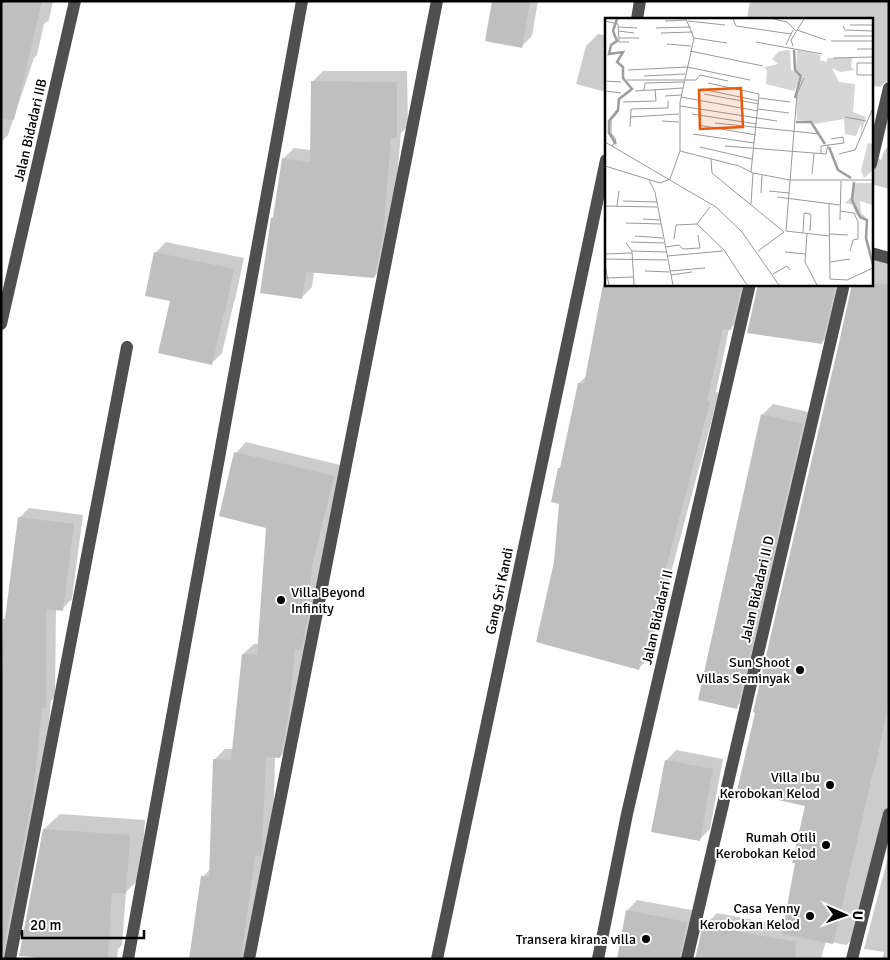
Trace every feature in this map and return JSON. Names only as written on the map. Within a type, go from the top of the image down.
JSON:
[{"type":"street","name":"Jalan Bidadari IIB","points":[[1,324],[75,1]]},
{"type":"street","points":[[128,959],[302,1]]},
{"type":"street","points":[[249,959],[437,1]]},
{"type":"street","points":[[637,18],[640,1]]},
{"type":"street","points":[[872,160],[889,88]]},
{"type":"street","name":"Gang Sri Kandi","points":[[437,959],[605,165]]},
{"type":"street","points":[[872,253],[889,258]]},
{"type":"street","name":"Jalan Bidadari II","points":[[598,959],[627,814],[750,285]]},
{"type":"street","name":"Jalan Bidadari II D","points":[[687,959],[844,285]]},
{"type":"street","points":[[10,959],[127,347]]},
{"type":"street","points":[[852,959],[889,814]]},
{"type":"building","points":[[1,1],[42,1],[14,120],[1,119]]},
{"type":"building","points":[[492,1],[530,1],[522,48],[485,41]]},
{"type":"building","points":[[311,81],[397,82],[397,138],[391,138],[383,236],[374,278],[306,272],[302,299],[260,293],[282,158],[310,162]]},
{"type":"building","points":[[154,252],[234,269],[212,365],[158,353],[170,301],[145,296]]},
{"type":"building","points":[[603,284],[742,285],[731,330],[723,329],[707,401],[710,402],[639,670],[536,642],[554,562],[559,504],[551,502],[578,383],[584,384]]},
{"type":"building","points":[[889,284],[889,701],[833,944],[782,934],[795,863],[792,863],[805,806],[737,791],[755,713],[753,712],[852,285]]},
{"type":"building","points":[[758,285],[836,285],[822,344],[747,333]]},
{"type":"building","points":[[761,414],[803,424],[737,709],[698,700]]},
{"type":"building","points":[[234,452],[334,476],[312,566],[309,612],[301,650],[295,649],[288,718],[280,758],[266,757],[262,848],[261,856],[255,856],[241,959],[189,959],[201,876],[209,877],[213,759],[231,760],[242,654],[257,655],[266,528],[219,516]]},
{"type":"building","points":[[18,517],[74,524],[63,611],[46,609],[46,708],[42,708],[33,795],[1,955],[3,619],[5,619]]},
{"type":"building","points":[[665,760],[713,769],[700,841],[651,832]]},
{"type":"building","points":[[43,829],[130,835],[126,894],[112,893],[108,959],[55,959],[19,956]]},
{"type":"building","name":"Transera kirana villa","points":[[626,910],[687,922],[679,959],[617,959]]},
{"type":"building","points":[[703,925],[796,942],[795,959],[695,959]]},
{"type":"place","name":"Villa Beyond Infinity","points":[[281,600]]},
{"type":"place","name":"Sun Shoot Villas Seminyak","points":[[800,670]]},
{"type":"place","name":"Villa Ibu Kerobokan Kelod","points":[[830,785]]},
{"type":"place","name":"Rumah Otili Kerobokan Kelod","points":[[826,845]]},
{"type":"place","name":"Casa Yenny Kerobokan Kelod","points":[[810,916]]},
{"type":"place","name":"Transera kirana villa","points":[[646,939]]}]
